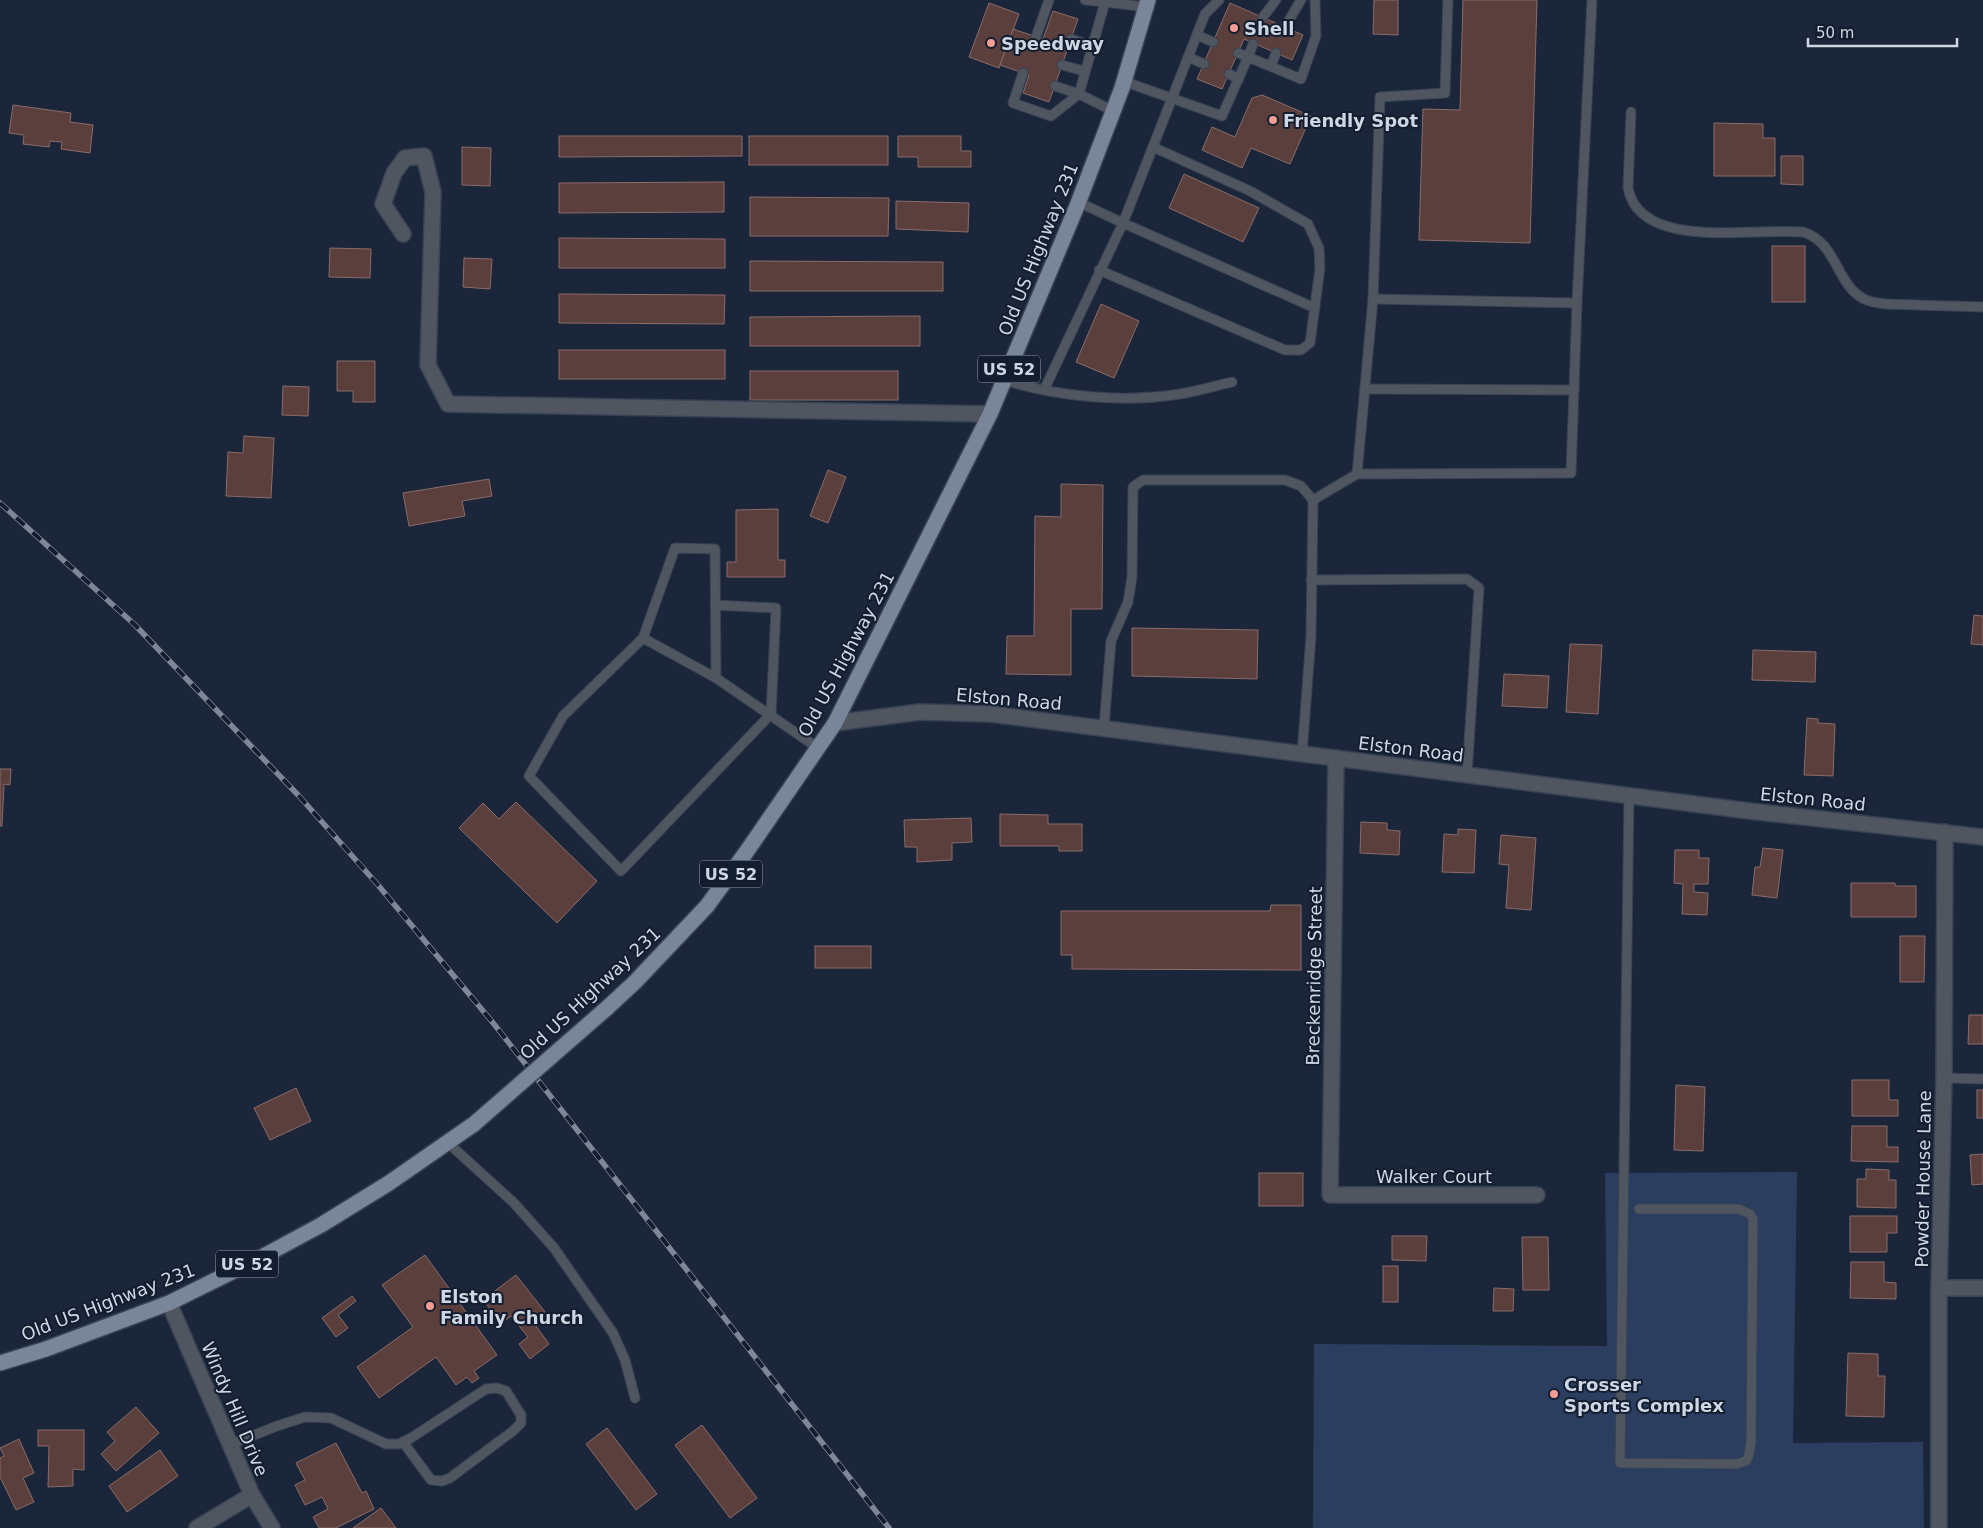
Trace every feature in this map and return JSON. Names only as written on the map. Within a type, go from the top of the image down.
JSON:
[{"type":"main road","name":"Old US Highway 231","points":[[0,1363],[169,1303],[321,1225],[390,1183],[474,1124],[607,1008],[636,982],[707,906],[835,724],[990,414],[1078,202],[1123,81],[1147,4]]},
{"type":"street","points":[[403,234],[383,204],[394,173],[405,158],[424,156],[433,192],[428,364],[448,404],[990,414]]},
{"type":"street","name":"Elston Road","points":[[835,724],[920,712],[991,714],[1467,775],[1983,837]]},
{"type":"street","name":"Breckenridge Street","points":[[1330,1195],[1336,758]]},
{"type":"street","name":"Powder House Lane","points":[[1939,1528],[1939,1288],[1944,1078],[1945,832]]},
{"type":"street","name":"Walker Court","points":[[1330,1195],[1537,1195]]},
{"type":"street","points":[[1939,1288],[1983,1288]]},
{"type":"street","name":"Windy Hill Drive","points":[[169,1303],[252,1496],[272,1528]]},
{"type":"street","points":[[197,1528],[252,1496]]},
{"type":"lane","points":[[1036,37],[1043,29],[1049,0]]},
{"type":"lane","points":[[1085,0],[1147,4]]},
{"type":"lane","points":[[1044,390],[1099,270],[1123,223],[1205,14],[1219,0]]},
{"type":"lane","points":[[1263,17],[1276,0]]},
{"type":"lane","points":[[1285,27],[1302,0]]},
{"type":"lane","points":[[1238,53],[1301,79],[1316,36],[1315,0]]},
{"type":"lane","points":[[1357,474],[1373,299],[1380,98],[1445,93],[1448,0]]},
{"type":"lane","points":[[1312,500],[1357,474],[1571,472],[1577,303],[1592,0]]},
{"type":"lane","points":[[1025,76],[1013,103],[1051,116],[1079,94],[1105,2]]},
{"type":"lane","points":[[1197,35],[1213,42]]},
{"type":"lane","points":[[1071,39],[1092,46]]},
{"type":"lane","points":[[1123,81],[1222,116],[1253,44]]},
{"type":"lane","points":[[1271,66],[1276,53]]},
{"type":"lane","points":[[1188,57],[1204,64]]},
{"type":"lane","points":[[1062,65],[1084,72]]},
{"type":"lane","points":[[1229,74],[1239,79]]},
{"type":"lane","points":[[1054,86],[1079,94],[1112,111]]},
{"type":"lane","points":[[1631,112],[1628,188],[1630,200],[1648,219],[1670,228],[1692,232],[1803,232],[1811,235],[1826,249],[1851,288],[1864,299],[1884,304],[1983,307]]},
{"type":"lane","points":[[1099,270],[1284,350],[1301,350],[1310,344],[1320,268],[1319,248],[1308,224],[1250,191],[1153,147]]},
{"type":"lane","points":[[1078,202],[1315,308]]},
{"type":"lane","points":[[1373,299],[1577,303]]},
{"type":"lane","points":[[1004,380],[1032,389],[1094,397],[1146,397],[1179,394],[1232,382]]},
{"type":"lane","points":[[1365,390],[1574,390]]},
{"type":"lane","points":[[1104,728],[1111,641],[1128,602],[1132,577],[1133,487],[1143,480],[1285,480],[1301,486],[1312,500],[1311,636],[1302,754]]},
{"type":"lane","points":[[715,605],[776,608],[772,714],[622,871],[529,776],[563,716],[643,638],[675,548],[715,549],[715,605],[716,678]]},
{"type":"lane","points":[[1311,580],[1466,579],[1479,588],[1467,775]]},
{"type":"lane","points":[[643,638],[716,678],[772,714],[818,748]]},
{"type":"lane","points":[[1629,795],[1620,1463],[1736,1464],[1746,1461],[1751,1444],[1753,1219],[1750,1214],[1739,1209],[1638,1208]]},
{"type":"lane","points":[[1944,1078],[1983,1079]]},
{"type":"lane","points":[[447,1142],[514,1203],[554,1248],[613,1333],[625,1360],[635,1398]]},
{"type":"lane","points":[[229,1445],[305,1417],[331,1418],[386,1444],[403,1442],[486,1389],[497,1388],[506,1391],[521,1415],[521,1423],[514,1430],[450,1478],[442,1481],[431,1480],[403,1442]]},
{"type":"shaded area","name":"Crosser Sports Complex","points":[[1797,1172],[1793,1443],[1923,1442],[1924,1528],[1313,1528],[1314,1344],[1607,1346],[1605,1173]]},
{"type":"building","points":[[1374,0],[1398,0],[1398,35],[1373,34]]},
{"type":"building","points":[[1463,0],[1537,0],[1530,243],[1419,240],[1423,109],[1460,110]]},
{"type":"building","name":"Speedway","points":[[989,3],[1019,14],[999,68],[969,57]]},
{"type":"building","points":[[1230,3],[1303,35],[1292,60],[1244,39],[1222,89],[1197,79]]},
{"type":"building","points":[[1053,11],[1078,19],[1049,102],[1023,93],[1029,75],[1000,65],[1013,29],[1043,39]]},
{"type":"building","points":[[1262,95],[1311,116],[1290,164],[1251,148],[1242,168],[1202,150],[1212,127],[1235,137],[1252,98]]},
{"type":"building","points":[[13,105],[71,113],[70,122],[93,125],[90,153],[61,149],[62,142],[50,141],[49,147],[23,144],[24,135],[9,133]]},
{"type":"building","points":[[1714,123],[1763,124],[1763,138],[1775,138],[1775,176],[1714,176]]},
{"type":"building","points":[[559,136],[742,136],[742,156],[559,157]]},
{"type":"building","points":[[749,136],[888,136],[888,165],[749,165]]},
{"type":"building","points":[[898,136],[961,136],[961,151],[971,151],[971,167],[918,167],[918,157],[898,157]]},
{"type":"building","points":[[462,147],[491,148],[490,186],[462,185]]},
{"type":"building","points":[[1781,156],[1803,156],[1803,185],[1781,184]]},
{"type":"building","points":[[1184,174],[1259,208],[1243,242],[1169,208]]},
{"type":"building","points":[[724,182],[724,212],[559,213],[559,183]]},
{"type":"building","points":[[750,197],[889,198],[888,236],[750,236]]},
{"type":"building","points":[[896,201],[969,203],[968,232],[896,229]]},
{"type":"building","points":[[559,238],[725,239],[725,268],[559,268]]},
{"type":"building","points":[[1772,246],[1805,246],[1805,302],[1772,302]]},
{"type":"building","points":[[330,248],[371,249],[370,278],[329,277]]},
{"type":"building","points":[[464,258],[492,259],[490,289],[463,287]]},
{"type":"building","points":[[750,261],[943,262],[943,291],[750,291]]},
{"type":"building","points":[[559,294],[725,295],[724,324],[559,323]]},
{"type":"building","points":[[1101,304],[1139,321],[1114,378],[1076,362]]},
{"type":"building","points":[[920,316],[920,346],[750,346],[750,317]]},
{"type":"building","points":[[559,350],[725,350],[725,379],[559,379]]},
{"type":"building","points":[[337,361],[375,361],[375,402],[353,402],[353,391],[337,391]]},
{"type":"building","points":[[750,371],[898,371],[898,400],[750,400]]},
{"type":"building","points":[[283,386],[309,387],[308,416],[282,415]]},
{"type":"building","points":[[244,436],[274,438],[271,498],[226,496],[228,452],[243,453]]},
{"type":"building","points":[[828,470],[846,477],[828,523],[810,516]]},
{"type":"building","points":[[489,479],[492,496],[462,501],[465,516],[409,526],[403,493]]},
{"type":"building","points":[[1061,484],[1103,485],[1102,609],[1071,609],[1071,675],[1006,674],[1007,636],[1034,636],[1035,516],[1061,517]]},
{"type":"building","points":[[778,509],[778,560],[785,560],[785,577],[727,577],[727,562],[736,562],[736,510]]},
{"type":"building","points":[[1974,615],[1983,616],[1983,645],[1971,644]]},
{"type":"building","points":[[1132,628],[1258,630],[1257,679],[1132,676]]},
{"type":"building","points":[[1570,644],[1602,645],[1598,714],[1566,712]]},
{"type":"building","points":[[1753,650],[1816,652],[1815,682],[1752,680]]},
{"type":"building","points":[[1504,674],[1549,676],[1547,708],[1502,706]]},
{"type":"building","points":[[1807,718],[1818,719],[1818,723],[1835,724],[1833,776],[1804,775]]},
{"type":"building","points":[[0,769],[11,769],[10,785],[4,784],[2,826],[0,826]]},
{"type":"building","points":[[516,802],[597,881],[557,923],[459,828],[483,803],[499,819]]},
{"type":"building","points":[[1000,814],[1048,815],[1048,824],[1082,824],[1082,851],[1059,851],[1059,846],[1000,846]]},
{"type":"building","points":[[971,818],[972,842],[952,843],[952,860],[917,862],[917,847],[905,847],[904,820]]},
{"type":"building","points":[[1361,822],[1387,823],[1387,830],[1400,831],[1399,855],[1360,853]]},
{"type":"building","points":[[1458,829],[1476,830],[1474,873],[1442,872],[1444,834],[1458,835]]},
{"type":"building","points":[[1501,835],[1536,838],[1531,910],[1506,908],[1509,865],[1499,864]]},
{"type":"building","points":[[1763,848],[1783,850],[1777,898],[1752,895],[1755,867],[1760,867]]},
{"type":"building","points":[[1675,850],[1699,850],[1699,858],[1709,858],[1708,884],[1694,884],[1694,892],[1708,893],[1707,915],[1682,914],[1683,884],[1674,883]]},
{"type":"building","points":[[1851,883],[1895,883],[1895,886],[1916,886],[1916,917],[1851,917]]},
{"type":"building","points":[[1271,905],[1301,905],[1301,970],[1072,969],[1072,955],[1061,955],[1061,911],[1270,911]]},
{"type":"building","points":[[1900,936],[1925,936],[1924,982],[1900,982]]},
{"type":"building","points":[[815,946],[871,946],[871,968],[815,968]]},
{"type":"building","points":[[1969,1015],[1983,1015],[1983,1044],[1968,1044]]},
{"type":"building","points":[[1852,1080],[1889,1080],[1889,1100],[1898,1100],[1898,1116],[1852,1116]]},
{"type":"building","points":[[1676,1085],[1705,1087],[1703,1151],[1674,1150]]},
{"type":"building","points":[[296,1088],[311,1121],[270,1140],[254,1108]]},
{"type":"building","points":[[1977,1090],[1983,1090],[1983,1118],[1977,1118]]},
{"type":"building","points":[[1852,1126],[1887,1126],[1887,1147],[1898,1147],[1898,1162],[1851,1161]]},
{"type":"building","points":[[1983,1154],[1983,1184],[1972,1185],[1970,1155]]},
{"type":"building","points":[[1866,1169],[1889,1170],[1889,1180],[1896,1180],[1896,1208],[1857,1207],[1857,1179],[1866,1179]]},
{"type":"building","points":[[1259,1173],[1303,1173],[1303,1206],[1259,1206]]},
{"type":"building","points":[[1850,1216],[1897,1216],[1897,1233],[1887,1233],[1887,1252],[1850,1252]]},
{"type":"building","points":[[1392,1236],[1427,1236],[1426,1261],[1392,1260]]},
{"type":"building","points":[[1522,1237],[1548,1237],[1549,1290],[1523,1290]]},
{"type":"building","name":"Elston Family Church","points":[[425,1255],[497,1355],[474,1371],[479,1378],[472,1383],[467,1377],[456,1385],[436,1357],[379,1398],[357,1367],[413,1327],[382,1285]]},
{"type":"building","points":[[1851,1262],[1884,1262],[1884,1282],[1896,1283],[1896,1299],[1850,1298]]},
{"type":"building","points":[[1383,1266],[1398,1266],[1398,1302],[1383,1302]]},
{"type":"building","points":[[516,1275],[545,1312],[533,1322],[549,1344],[530,1359],[519,1344],[528,1337],[511,1316],[501,1324],[483,1300]]},
{"type":"building","points":[[1494,1288],[1514,1289],[1513,1311],[1493,1311]]},
{"type":"building","points":[[352,1296],[356,1301],[338,1315],[348,1328],[336,1337],[322,1318]]},
{"type":"building","points":[[1848,1353],[1878,1354],[1878,1376],[1885,1376],[1884,1417],[1846,1416]]},
{"type":"building","points":[[136,1407],[159,1433],[116,1471],[101,1454],[115,1441],[107,1432]]},
{"type":"building","points":[[702,1425],[757,1498],[730,1518],[675,1445]]},
{"type":"building","points":[[607,1428],[657,1494],[636,1510],[586,1444]]},
{"type":"building","points":[[38,1430],[84,1430],[84,1470],[73,1469],[73,1486],[48,1487],[49,1446],[38,1446]]},
{"type":"building","points":[[19,1439],[34,1473],[23,1478],[34,1502],[16,1510],[0,1477],[0,1458],[4,1456],[0,1448]]},
{"type":"building","points":[[336,1443],[362,1493],[366,1491],[374,1509],[336,1528],[319,1528],[313,1517],[328,1509],[322,1497],[305,1505],[295,1485],[305,1480],[296,1463]]},
{"type":"building","points":[[160,1450],[178,1476],[127,1512],[109,1486]]},
{"type":"building","points":[[381,1508],[396,1528],[353,1528]]},
{"type":"railway","points":[[0,503],[134,624],[299,796],[378,885],[494,1024],[889,1528]]},
{"type":"place","name":"Shell","points":[[1234,28]]},
{"type":"place","name":"Speedway","points":[[991,43]]},
{"type":"place","name":"Friendly Spot","points":[[1273,120]]},
{"type":"place","name":"Elston Family Church","points":[[430,1306]]},
{"type":"place","name":"Crosser Sports Complex","points":[[1554,1394]]}]
